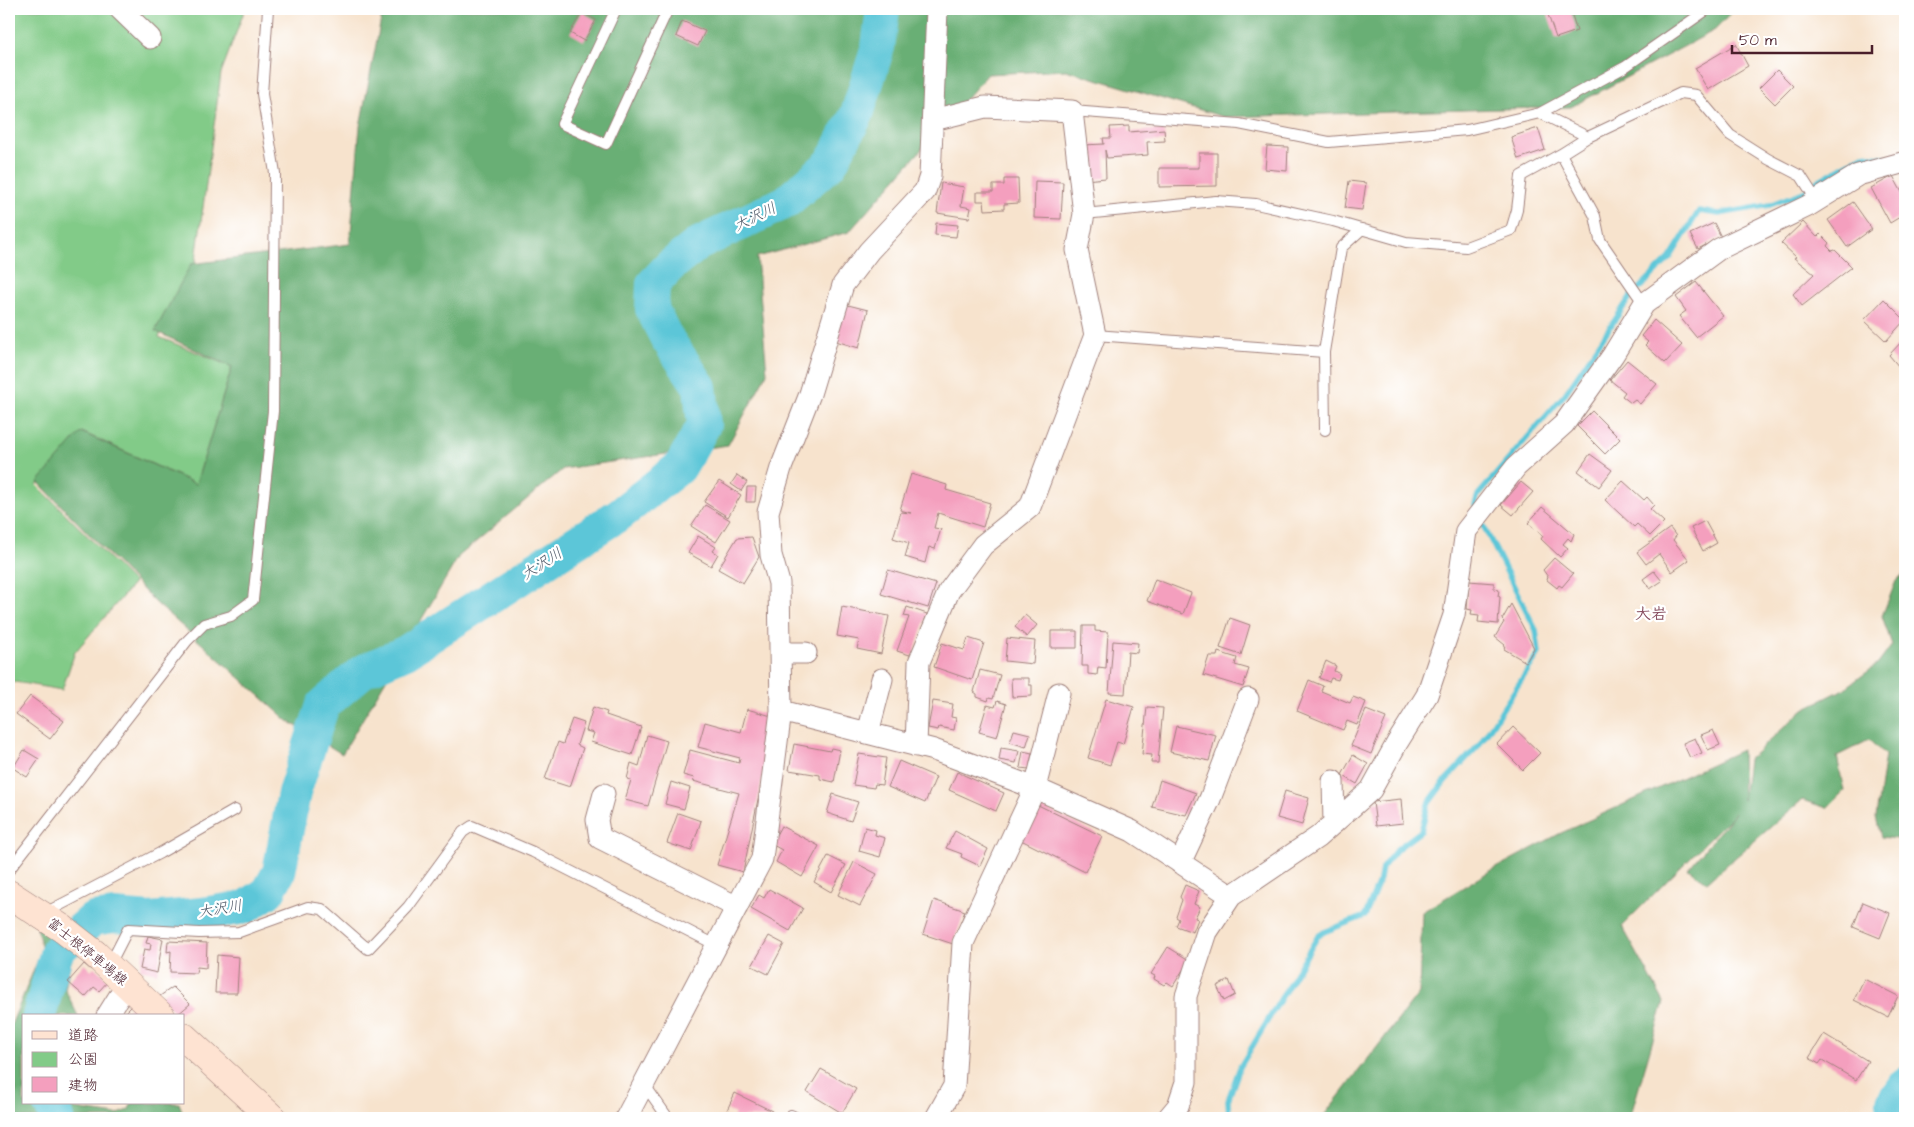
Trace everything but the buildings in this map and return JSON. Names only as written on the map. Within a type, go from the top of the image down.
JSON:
[{"type":"main road","name":"富士根停車場線","points":[[9,894],[53,922],[110,969],[159,1014]]},
{"type":"main road","points":[[185,1038],[272,1118]]},
{"type":"street","points":[[120,9],[150,38]]},
{"type":"street","points":[[626,1118],[762,859],[781,711],[779,583],[771,555],[768,512],[781,468],[810,394],[844,285],[869,251],[925,191],[930,176],[937,9]]},
{"type":"street","points":[[916,746],[919,662],[949,590],[983,546],[1030,507],[1095,335],[1077,250],[1084,214],[1072,111],[985,107],[933,120]]},
{"type":"street","points":[[1168,1118],[1178,1106],[1186,1082],[1186,996],[1207,932],[1231,896],[1318,838],[1371,790],[1427,695],[1454,615],[1466,531],[1479,514],[1516,467],[1564,424],[1613,355],[1644,304],[1719,249],[1817,201],[1858,175],[1905,162]]},
{"type":"street","points":[[781,653],[806,653]]},
{"type":"street","points":[[868,733],[882,679]]},
{"type":"street","points":[[936,1118],[954,1086],[963,942],[1035,788],[1059,693]]},
{"type":"street","points":[[1180,863],[1210,799],[1248,699]]},
{"type":"street","points":[[781,711],[934,750],[1035,788],[1132,831],[1231,896]]},
{"type":"street","points":[[1333,781],[1334,823]]},
{"type":"street","points":[[604,794],[597,820],[600,838],[737,907]]},
{"type":"street","points":[[107,1014],[110,969]]},
{"type":"lane","points":[[9,870],[187,641],[204,624],[232,616],[252,600],[273,411],[275,173],[262,94],[268,9]]},
{"type":"lane","points":[[616,9],[562,124],[606,144],[668,9]]},
{"type":"lane","points":[[1072,111],[1239,124],[1329,142],[1467,130],[1540,113],[1625,67],[1708,9]]},
{"type":"lane","points":[[1084,214],[1216,201],[1256,204],[1333,221],[1406,242],[1466,247],[1511,230],[1517,210],[1520,176],[1588,137],[1681,92],[1696,95],[1730,135],[1768,159],[1801,176],[1817,201]]},
{"type":"lane","points":[[1540,113],[1588,137]]},
{"type":"lane","points":[[1561,154],[1596,216],[1600,240],[1644,304]]},
{"type":"lane","points":[[1325,430],[1324,352],[1341,248],[1362,229]]},
{"type":"lane","points":[[1095,335],[1324,352]]},
{"type":"lane","points":[[53,922],[160,853],[235,810]]},
{"type":"lane","points":[[110,969],[128,929],[200,933],[238,932],[308,907],[322,909],[368,949],[408,907],[462,832],[472,826],[533,852],[716,945]]},
{"type":"lane","points":[[643,1084],[668,1118]]},
{"type":"green space","points":[[9,9],[245,9],[221,73],[195,267],[159,337],[232,367],[196,484],[82,432],[37,485],[134,583],[75,652],[62,690],[9,681],[9,50],[11,45],[9,41]]},
{"type":"green space","points":[[383,9],[1735,9],[1715,30],[1571,107],[1224,117],[1066,70],[988,74],[849,232],[757,257],[767,373],[728,445],[563,469],[459,556],[342,754],[288,721],[155,602],[38,482],[81,432],[196,484],[232,367],[155,331],[191,264],[350,244],[360,126]]},
{"type":"green space","points":[[1905,572],[1905,840],[1881,837],[1876,817],[1885,755],[1869,740],[1837,756],[1844,791],[1827,808],[1802,800],[1707,882],[1688,869],[1735,813],[1622,926],[1664,1002],[1632,1111],[1624,1118],[1322,1118],[1419,993],[1422,912],[1490,871],[1559,834],[1742,750],[1743,800],[1748,760],[1804,709],[1844,689],[1878,664],[1892,645],[1882,616],[1896,581]]},
{"type":"green space","points":[[37,928],[79,938],[70,965],[65,989],[77,1014],[22,1014],[22,1104],[70,1104],[75,1109],[117,1115],[129,1109],[132,1104],[179,1104],[185,1118],[9,1118],[9,1107],[16,1090],[11,1069],[9,1030],[42,950]]},
{"type":"waterway","name":"大沢川","points":[[40,1014],[57,951],[93,919],[114,916],[150,919],[202,914],[246,907],[268,892],[279,872],[294,793],[323,705],[363,671],[406,652],[620,514],[680,467],[704,425],[700,387],[666,337],[652,309],[653,284],[670,266],[698,244],[786,202],[831,163],[857,114],[878,47],[883,9]]},
{"type":"waterway","points":[[1476,507],[1478,495],[1565,394],[1631,296],[1670,258],[1699,211],[1719,214],[1770,205],[1806,191],[1818,181],[1863,155],[1889,158]]},
{"type":"waterway","points":[[1229,1118],[1228,1100],[1240,1067],[1318,936],[1365,916],[1380,879],[1382,868],[1397,849],[1421,831],[1428,804],[1445,781],[1479,745],[1539,653],[1536,630],[1481,521]]},
{"type":"waterway","points":[[1895,1118],[1893,1102],[1905,1084]]},
{"type":"waterway","name":"大沢川","points":[[50,1104],[58,1118]]},
{"type":"district","name":"大岩","points":[[1651,614]]}]
